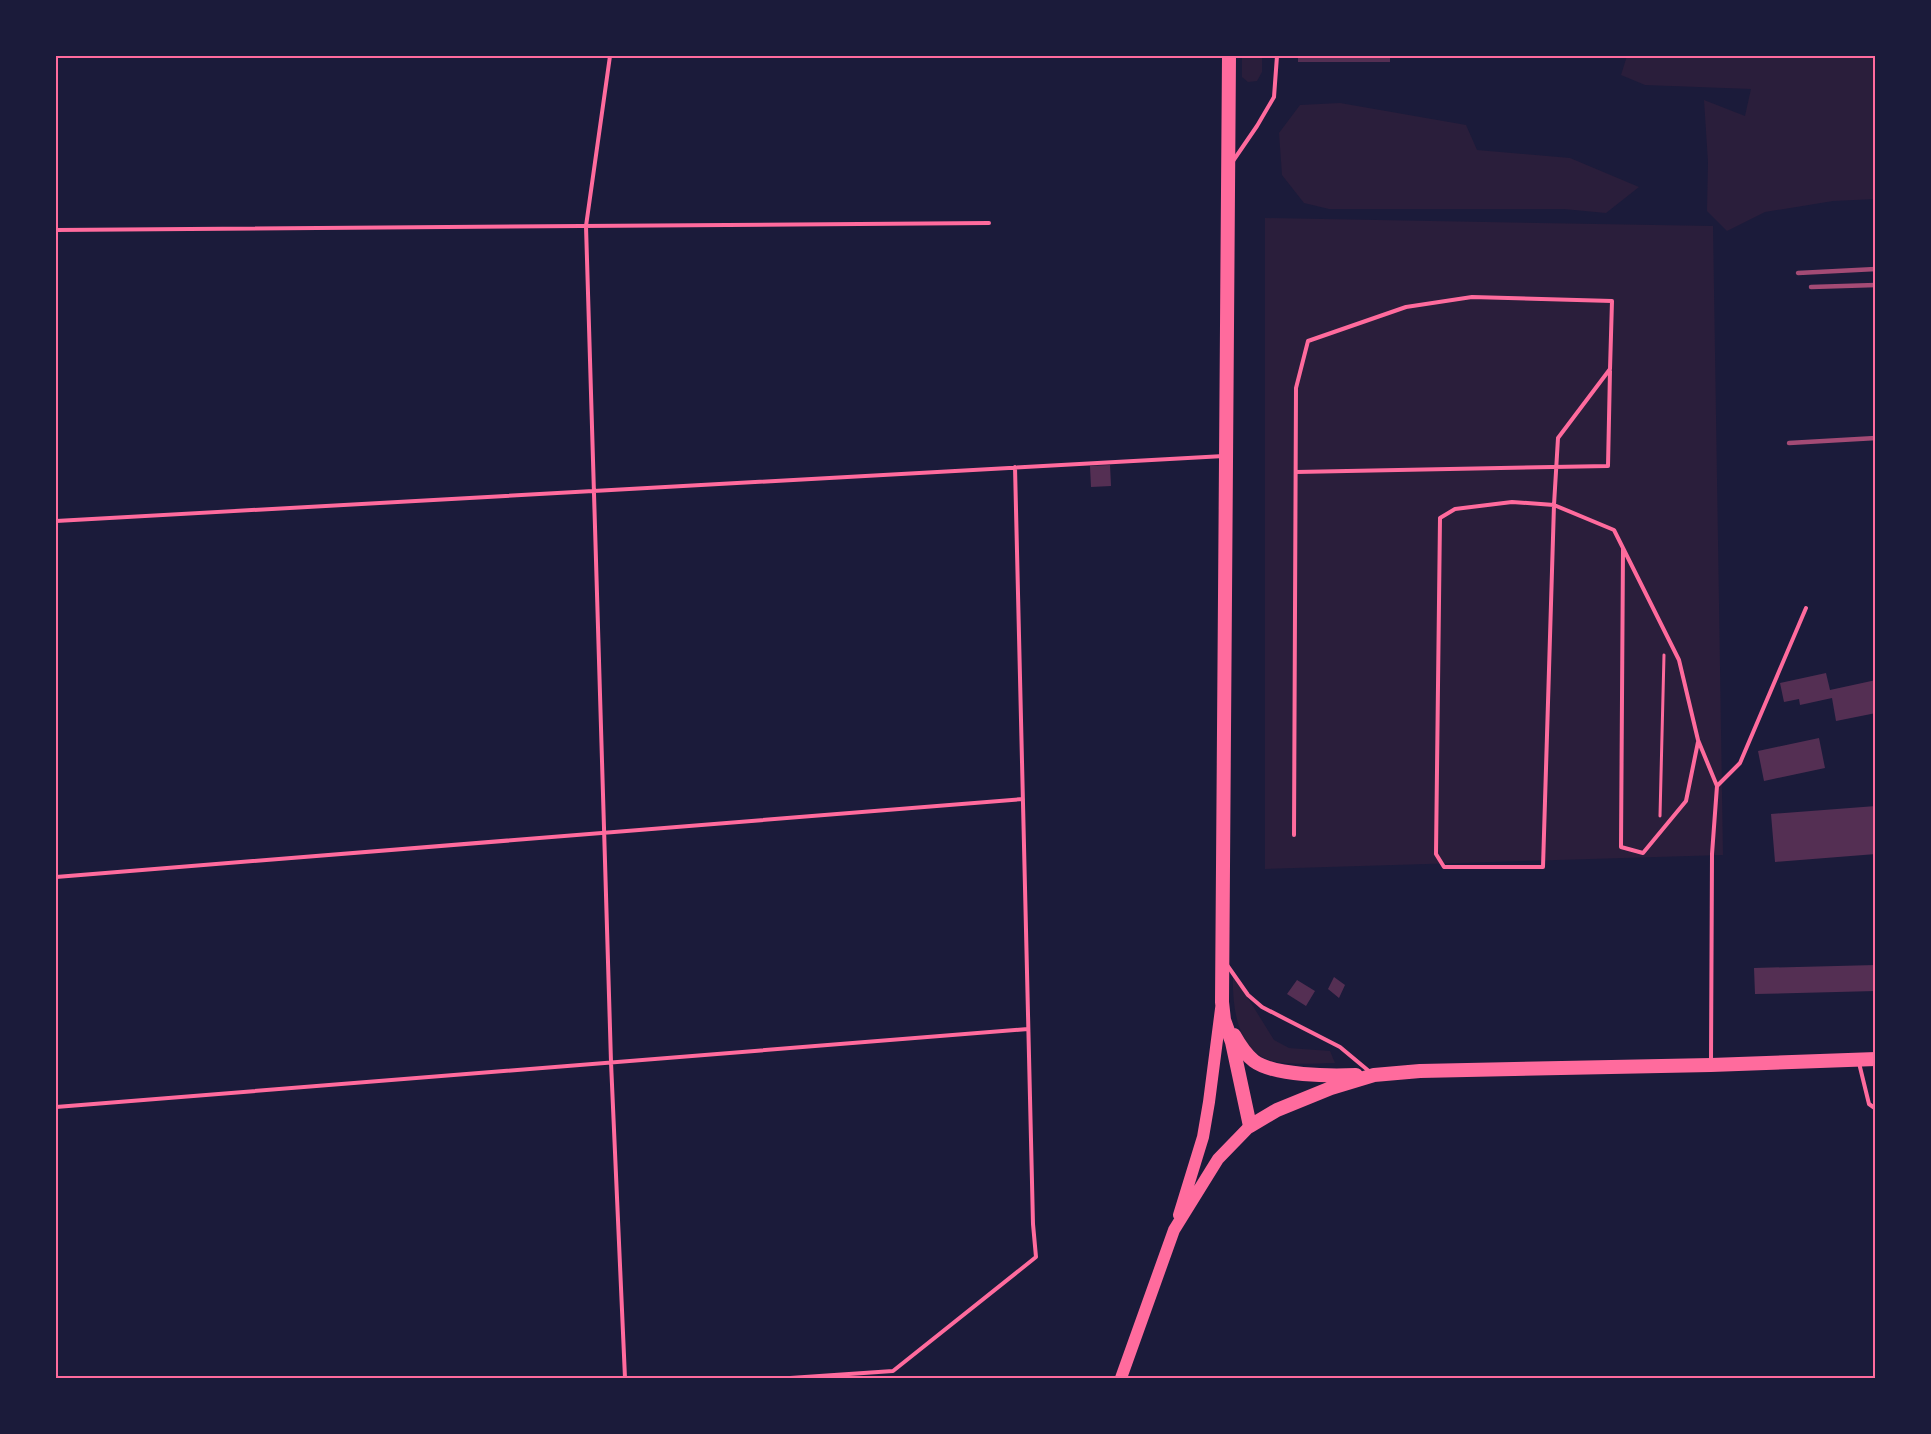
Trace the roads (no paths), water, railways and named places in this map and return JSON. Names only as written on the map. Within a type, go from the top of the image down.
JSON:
[{"type":"main road","points":[[1229,56],[1221,957],[1224,1020],[1232,1042],[1250,1126]]},
{"type":"main road","points":[[1222,1002],[1237,1041],[1254,1061],[1282,1071],[1329,1076],[1420,1071],[1875,1059]]},
{"type":"main road","points":[[1121,1378],[1174,1230],[1203,1137],[1222,1002]]},
{"type":"main road","points":[[1174,1230],[1218,1159],[1250,1126],[1300,1100],[1374,1075]]},
{"type":"lane","points":[[610,56],[586,226],[611,1062],[625,1378]]},
{"type":"lane","points":[[1229,167],[1274,97],[1277,56]]},
{"type":"lane","points":[[56,230],[989,223]]},
{"type":"lane","points":[[1294,835],[1296,388],[1308,341],[1406,307],[1472,297],[1611,301],[1608,466],[1296,472]]},
{"type":"lane","points":[[1610,369],[1558,438],[1554,505],[1544,867],[1444,867],[1436,854],[1440,518],[1455,509],[1512,502],[1554,505],[1614,530],[1679,660],[1698,740],[1717,786],[1712,854],[1711,1065]]},
{"type":"lane","points":[[56,521],[1227,456]]},
{"type":"lane","points":[[790,1378],[893,1371],[1036,1257],[1033,1224],[1015,467]]},
{"type":"lane","points":[[1623,548],[1621,847],[1643,853],[1686,801],[1698,740]]},
{"type":"lane","points":[[1717,786],[1740,763],[1806,608]]},
{"type":"lane","points":[[56,877],[1023,799]]},
{"type":"lane","points":[[1221,957],[1248,995],[1262,1007],[1340,1047],[1374,1075]]},
{"type":"lane","points":[[56,1107],[1028,1029]]},
{"type":"lane","points":[[1858,1059],[1869,1104],[1875,1109]]},
{"type":"railway","points":[[1798,273],[1876,269]]},
{"type":"railway","points":[[1811,287],[1876,285]]},
{"type":"railway","points":[[1789,443],[1876,438]]}]
